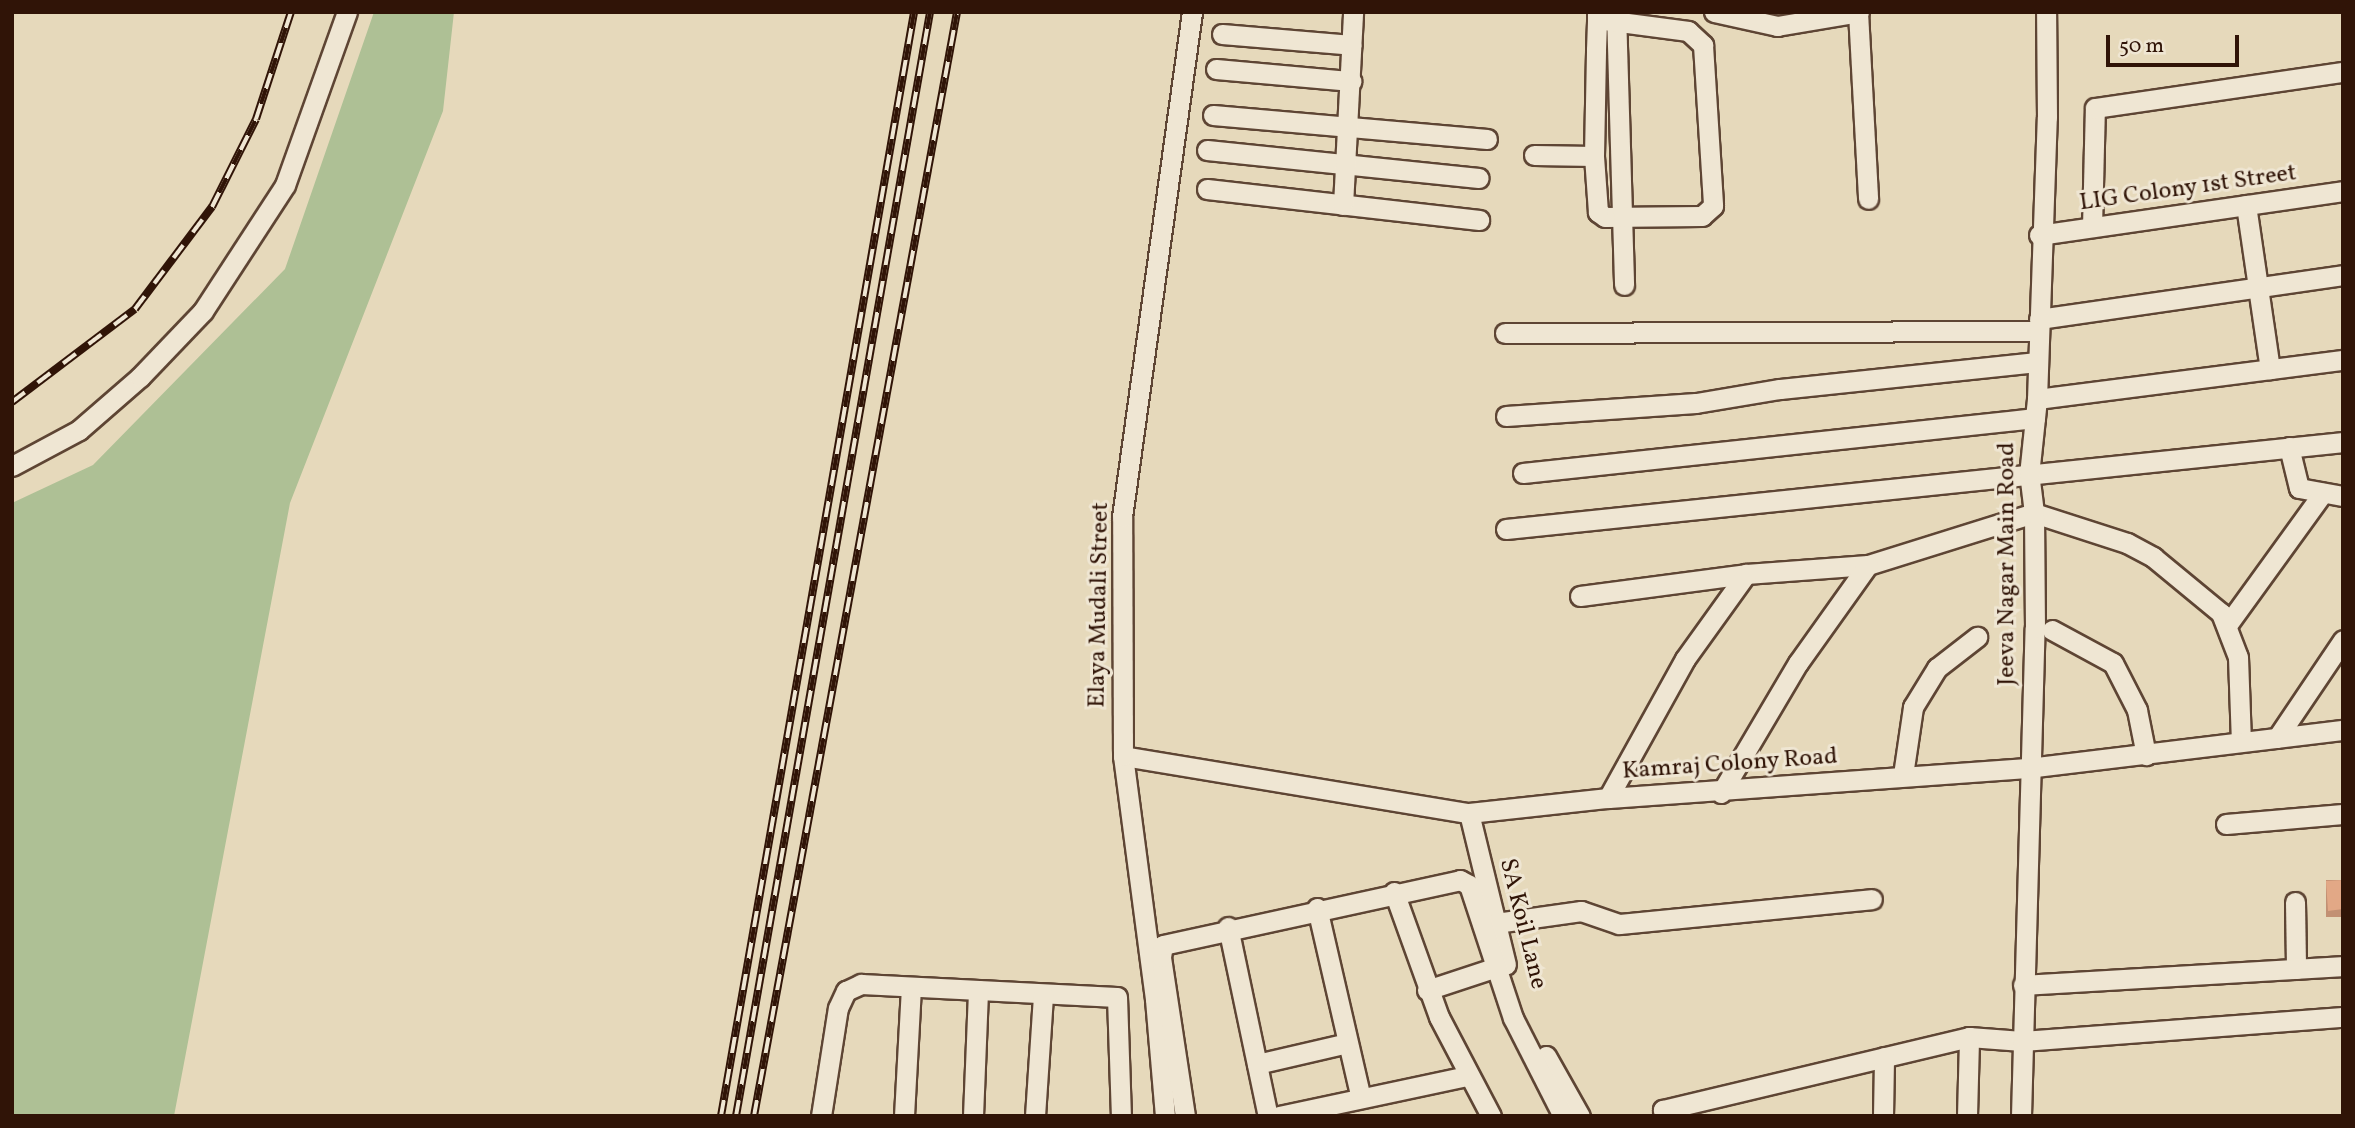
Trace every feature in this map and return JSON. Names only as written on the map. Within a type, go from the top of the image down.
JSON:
[{"type":"street","points":[[12,466],[79,430],[140,377],[203,311],[285,184],[347,12]]},
{"type":"street","name":"Elaya Mudali Street","points":[[1165,1116],[1155,999],[1123,756],[1122,517],[1192,12]]},
{"type":"street","points":[[1343,205],[1353,12]]},
{"type":"street","points":[[1714,12],[1777,26],[1859,12],[1868,199]]},
{"type":"street","name":"Jeeva Nagar Main Road","points":[[2021,1116],[2028,768],[2035,628],[2034,513],[2029,475],[2036,409],[2039,235],[2048,117],[2046,12]]},
{"type":"street","points":[[1607,17],[1688,31],[1703,45],[1713,206],[1702,216],[1605,216],[1598,212],[1594,156],[1607,17]]},
{"type":"street","points":[[1607,17],[1622,215],[1624,285]]},
{"type":"street","points":[[1222,34],[1352,44]]},
{"type":"street","points":[[1216,69],[1351,81]]},
{"type":"street","points":[[2092,227],[2095,108],[2343,72]]},
{"type":"street","points":[[1213,115],[1348,129],[1487,139]]},
{"type":"street","points":[[1207,150],[1479,178]]},
{"type":"street","points":[[1534,155],[1594,156]]},
{"type":"street","points":[[1207,189],[1479,219]]},
{"type":"street","name":"LIG Colony 1st Street","points":[[2039,235],[2343,191]]},
{"type":"street","points":[[2246,205],[2270,369]]},
{"type":"street","points":[[1505,333],[2038,325],[2343,275]]},
{"type":"street","points":[[1523,473],[2036,409],[2270,369],[2343,360]]},
{"type":"street","points":[[1506,416],[1696,403],[1780,389],[2035,362]]},
{"type":"street","points":[[1506,529],[2343,442]]},
{"type":"street","points":[[2289,447],[2299,488],[2343,496]]},
{"type":"street","points":[[2228,624],[2323,494]]},
{"type":"street","points":[[1580,596],[1745,575],[1868,565],[2034,513],[2127,543],[2153,557],[2221,613],[2228,624],[2238,657],[2241,741]]},
{"type":"street","points":[[1721,793],[1798,663],[1868,565]]},
{"type":"street","points":[[1608,798],[1685,659],[1745,575]]},
{"type":"street","points":[[2052,630],[2113,663],[2137,710],[2146,755]]},
{"type":"street","points":[[1903,775],[1913,707],[1937,667],[1977,637]]},
{"type":"street","points":[[2277,738],[2343,640]]},
{"type":"street","name":"Kamraj Colony Road","points":[[1123,756],[1469,813],[1608,798],[1721,793],[1903,775],[2028,768],[2343,730]]},
{"type":"street","name":"SA Koil Lane","points":[[1469,813],[1514,1000],[1580,1116]]},
{"type":"street","points":[[2226,824],[2343,814]]},
{"type":"street","points":[[1185,1116],[1162,950],[1168,941],[1394,892],[1465,881],[1513,1018],[1563,1116]]},
{"type":"street","points":[[1394,892],[1427,990],[1467,1076],[1491,1116]]},
{"type":"street","points":[[1496,923],[1581,911],[1619,924],[1872,899]]},
{"type":"street","points":[[2295,902],[2296,969]]},
{"type":"street","points":[[1317,908],[1361,1098]]},
{"type":"street","points":[[1228,928],[1268,1116]]},
{"type":"street","points":[[2023,985],[2343,967]]},
{"type":"street","points":[[1427,990],[1494,968]]},
{"type":"street","points":[[821,1116],[838,1008],[846,991],[861,984],[1117,997],[1121,1116]]},
{"type":"street","points":[[904,1116],[911,987]]},
{"type":"street","points":[[973,1116],[978,990]]},
{"type":"street","points":[[1035,1116],[1042,993]]},
{"type":"street","points":[[1666,1116],[1662,1110],[1969,1037],[2022,1041],[2343,1017]]},
{"type":"street","points":[[1967,1116],[1969,1037]]},
{"type":"street","points":[[1257,1064],[1348,1043]]},
{"type":"street","points":[[1883,1116],[1884,1057]]},
{"type":"street","points":[[1279,1116],[1467,1076]]},
{"type":"green space","points":[[374,12],[454,12],[443,111],[290,503],[174,1116],[12,1116],[12,503],[93,465],[285,269]]},
{"type":"building","points":[[2343,880],[2343,909],[2328,911],[2326,881]]},
{"type":"railway","points":[[12,402],[135,309],[212,207],[256,119],[291,12]]},
{"type":"railway","points":[[721,1116],[914,12]]},
{"type":"railway","points":[[736,1116],[930,12]]},
{"type":"railway","points":[[754,1116],[957,12]]}]
